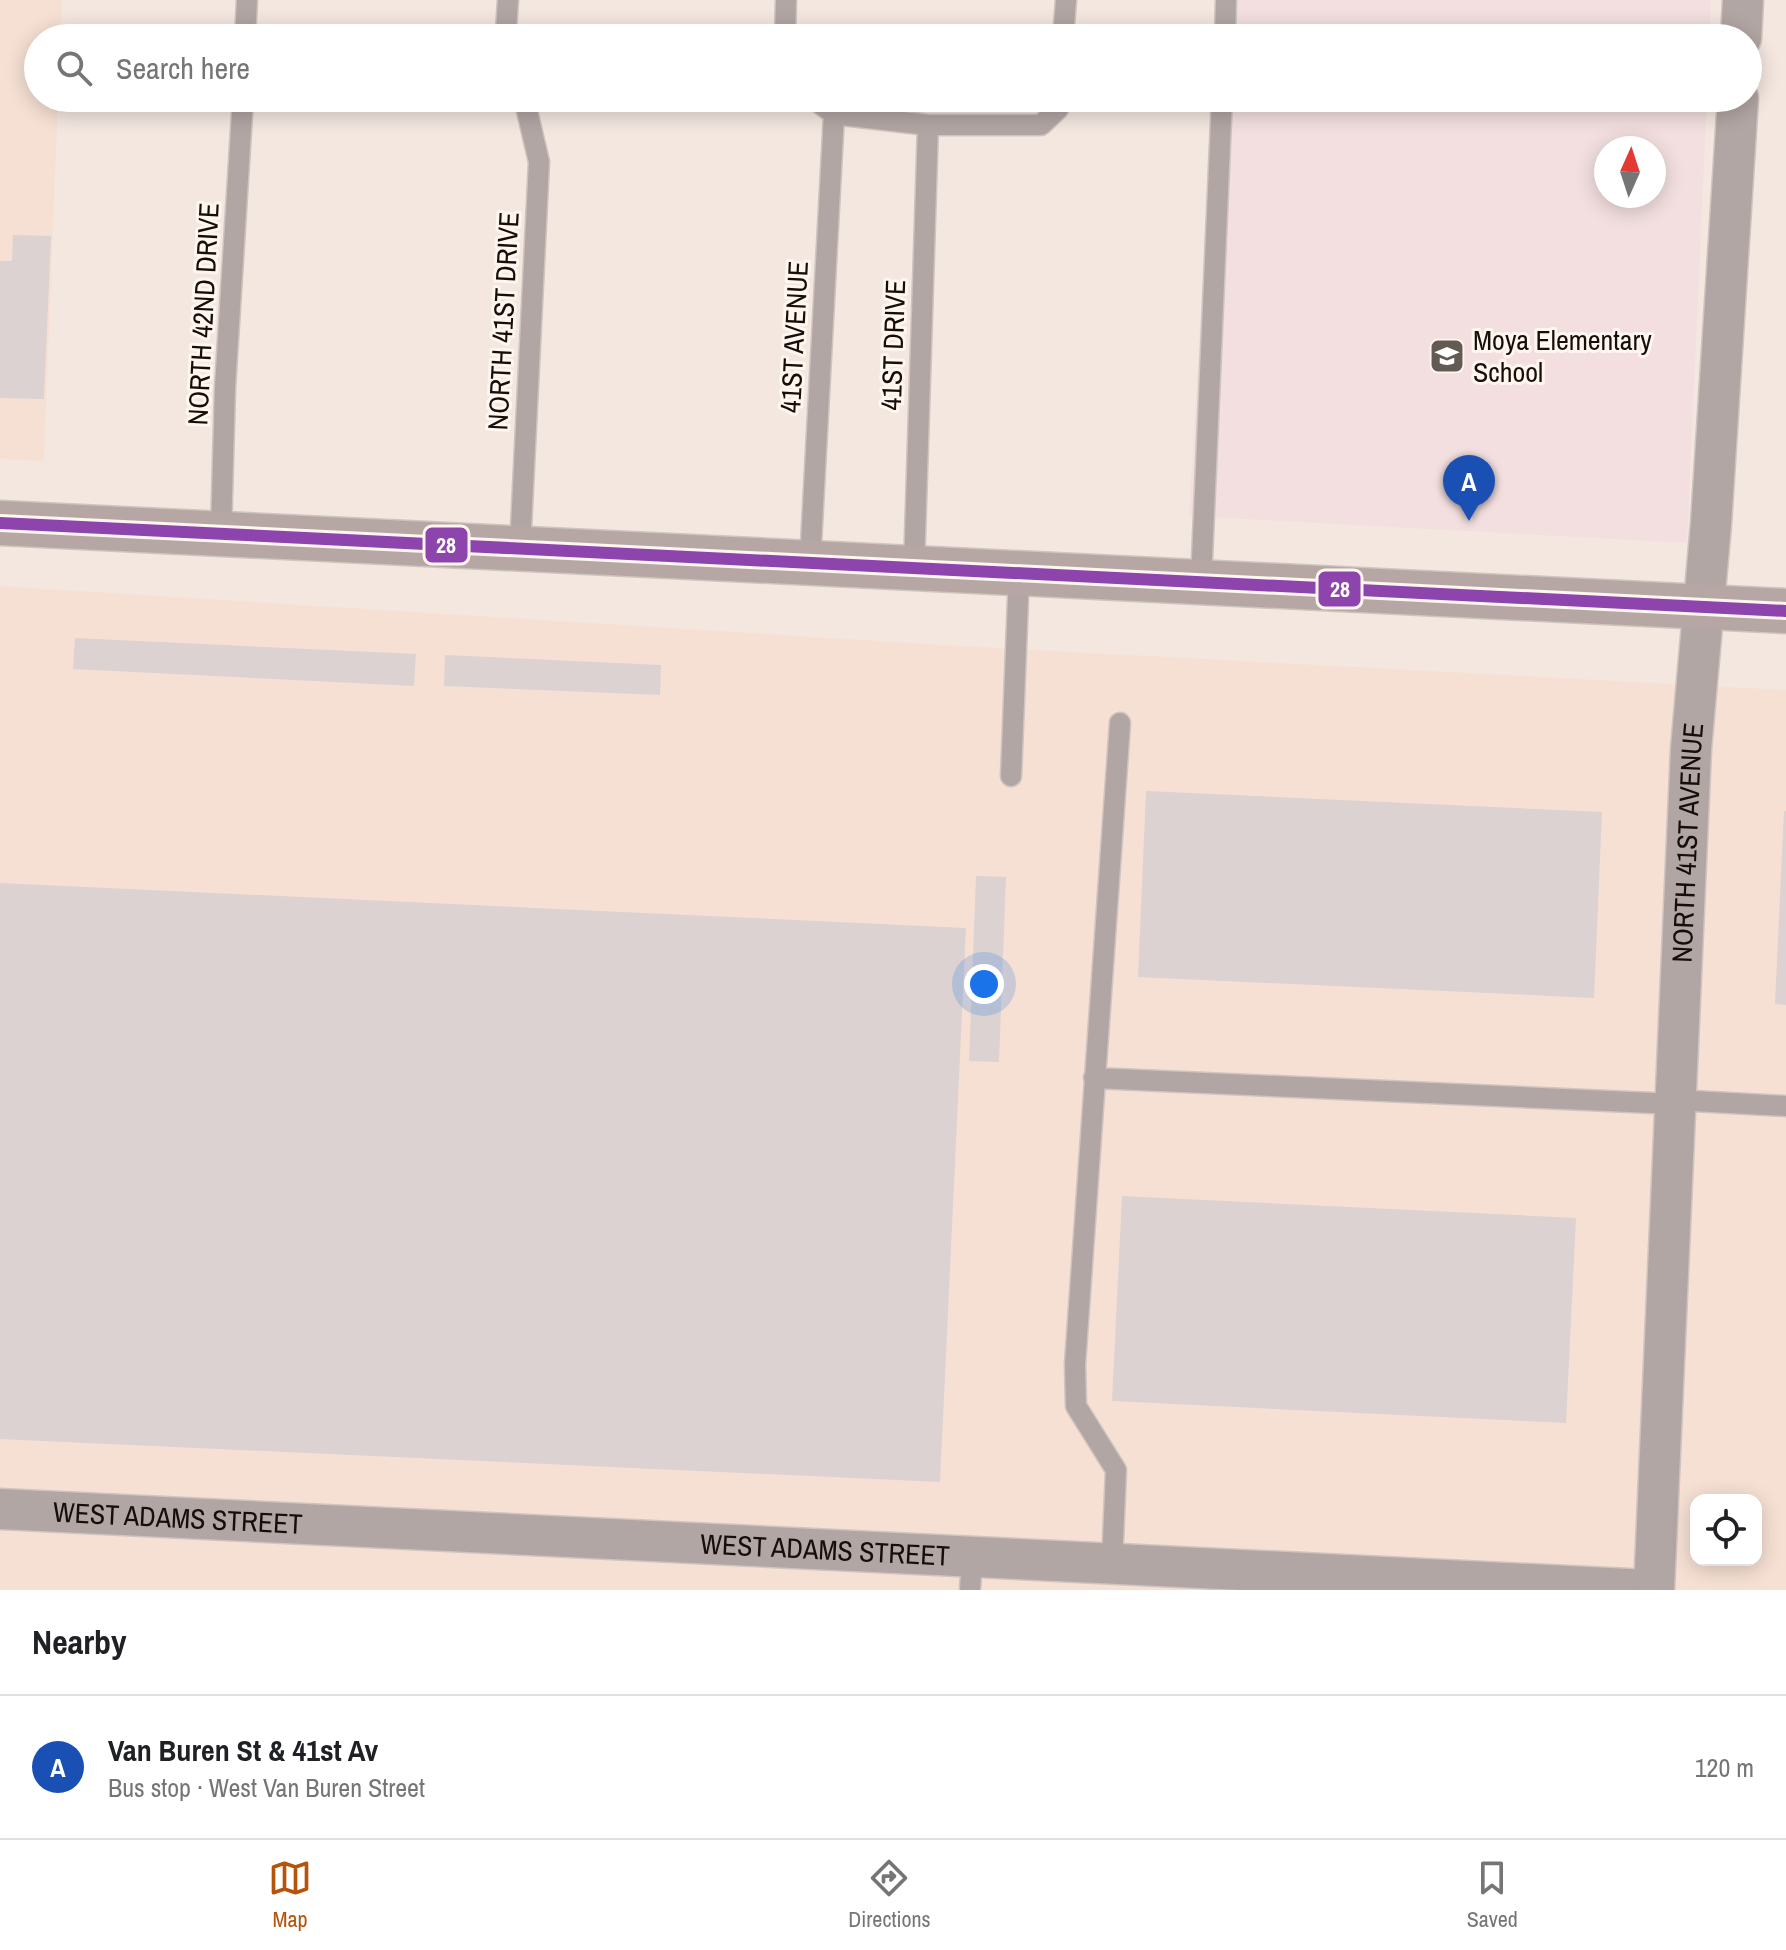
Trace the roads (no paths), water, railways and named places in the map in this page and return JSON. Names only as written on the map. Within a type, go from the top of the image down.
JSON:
[{"type":"main road","points":[[0,523],[1786,611]]},
{"type":"street","points":[[1742,24],[1743,0]]},
{"type":"street","name":"NORTH 41ST AVENUE","points":[[1651,1590],[1691,749],[1704,607],[1737,112]]},
{"type":"street","name":"WEST ADAMS STREET","points":[[0,1509],[971,1574],[1112,1564],[1168,1578],[1651,1590]]},
{"type":"lane","points":[[246,24],[247,0]]},
{"type":"lane","points":[[506,24],[508,0]]},
{"type":"lane","points":[[785,24],[786,0]]},
{"type":"lane","points":[[1064,24],[1066,0]]},
{"type":"lane","points":[[1225,24],[1226,0]]},
{"type":"lane","name":"NORTH 42ND DRIVE","points":[[221,534],[225,388],[242,112]]},
{"type":"lane","name":"NORTH 41ST DRIVE","points":[[520,548],[539,162],[527,112]]},
{"type":"lane","points":[[831,112],[928,125],[1041,125],[1055,112]]},
{"type":"lane","points":[[1201,582],[1221,112]]},
{"type":"lane","name":"41ST AVENUE","points":[[810,563],[834,114]]},
{"type":"lane","name":"41ST DRIVE","points":[[914,568],[928,125]]},
{"type":"lane","points":[[1011,776],[1019,573]]},
{"type":"lane","points":[[1112,1564],[1116,1470],[1076,1406],[1075,1364],[1120,723]]},
{"type":"lane","points":[[1094,1078],[1786,1106]]},
{"type":"place","name":"Moya Elementary School","points":[[1447,356]]},
{"type":"place","name":"Van Buren St & 41st Av","points":[[1469,521]]}]
